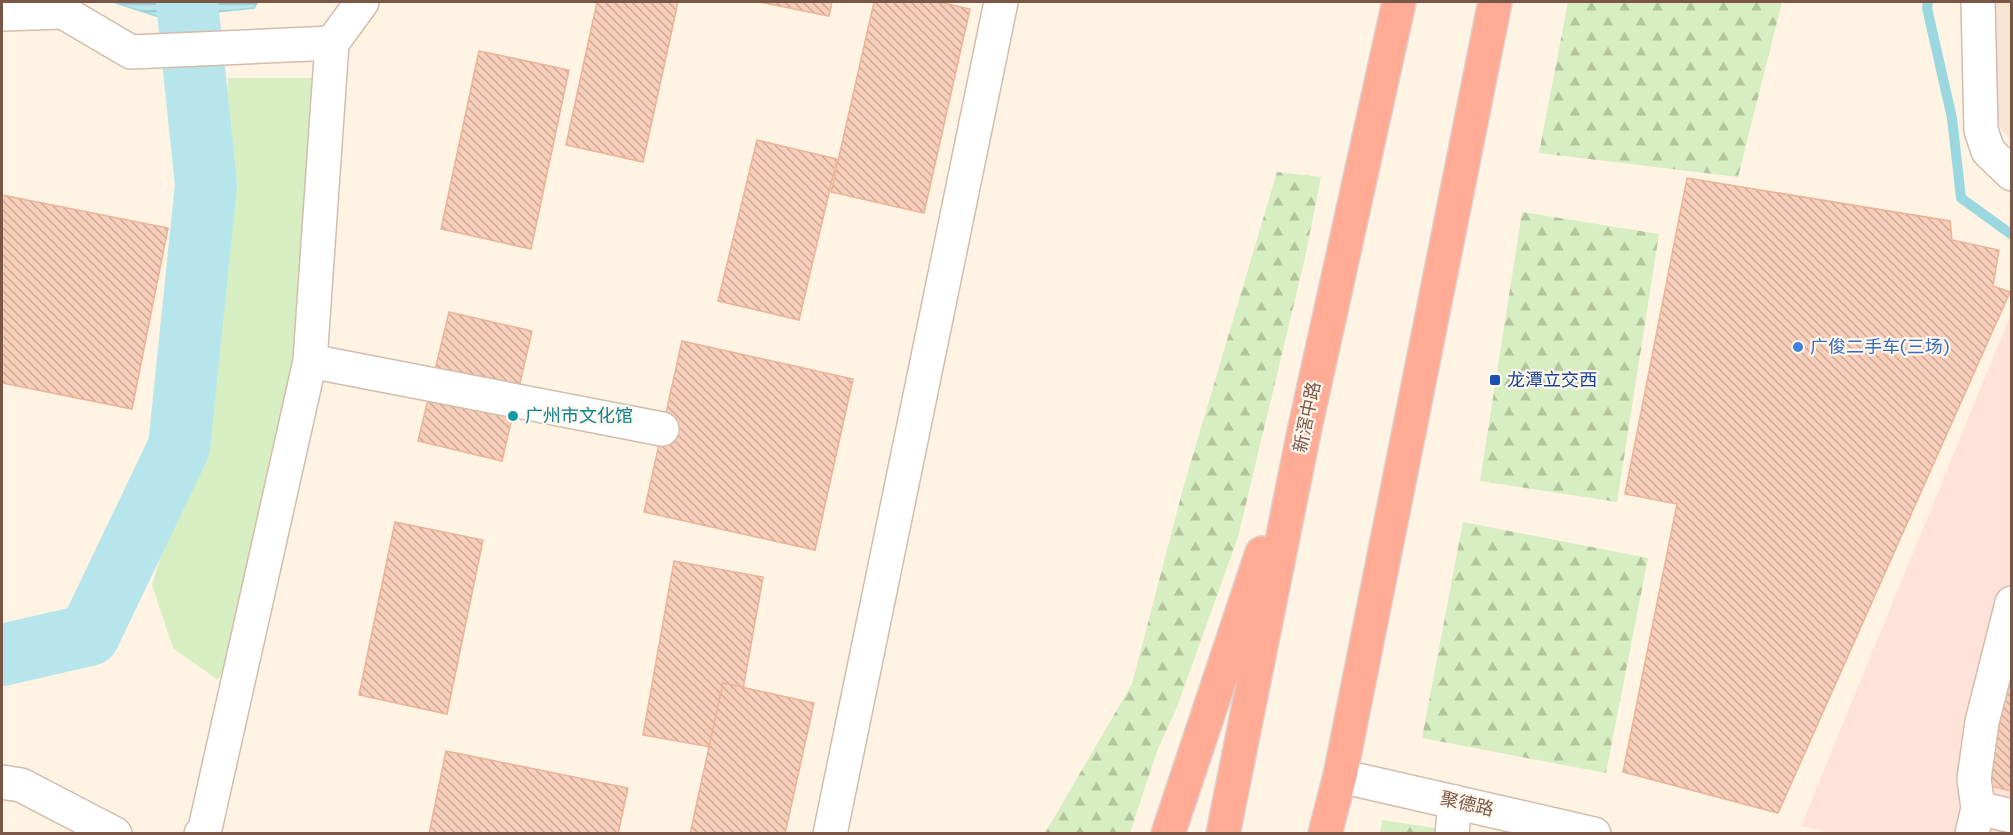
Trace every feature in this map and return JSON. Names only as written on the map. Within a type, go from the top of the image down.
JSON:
[{"type":"highway","name":"新滘中路","points":[[1223,834],[1304,432],[1399,2]]},
{"type":"highway","points":[[1325,834],[1340,776],[1495,2]]},
{"type":"highway","points":[[1170,828],[1304,432]]},
{"type":"highway","points":[[1335,834],[1340,776]]},
{"type":"street","points":[[201,834],[204,833],[310,361],[332,43],[362,2]]},
{"type":"street","points":[[830,834],[1001,2]]},
{"type":"street","points":[[1978,2],[1980,130],[1988,151],[2012,174]]},
{"type":"street","points":[[2,14],[63,12],[131,52],[332,43]]},
{"type":"street","points":[[310,361],[662,429]]},
{"type":"street","points":[[2012,603],[1982,722],[1974,779],[1975,821],[2012,816]]},
{"type":"street","name":"聚德路","points":[[1340,776],[1454,818],[1594,834]]},
{"type":"street","points":[[2,782],[21,785],[115,834]]},
{"type":"shaded area","points":[[1996,2],[2011,2],[2011,140],[1994,121]]},
{"type":"shaded area","points":[[2011,314],[2011,833],[1835,834],[1801,826]]},
{"type":"green space","points":[[1568,2],[1782,2],[1738,177],[1539,153]]},
{"type":"green space","points":[[228,78],[313,78],[299,344],[231,653],[218,680],[173,648],[152,585],[177,504],[205,375],[223,194]]},
{"type":"green space","points":[[1277,172],[1321,177],[1304,262],[1238,537],[1177,707],[1157,751],[1130,833],[1045,833],[1132,684],[1184,485]]},
{"type":"green space","points":[[1522,212],[1659,234],[1617,502],[1480,481]]},
{"type":"green space","points":[[1463,522],[1648,558],[1606,773],[1422,738]]},
{"type":"green space","points":[[1382,820],[1469,833],[1380,834]]},
{"type":"water","points":[[113,2],[258,2],[254,8],[162,18]]},
{"type":"building","points":[[597,2],[678,2],[643,162],[566,145]]},
{"type":"building","points":[[759,2],[832,2],[829,16]]},
{"type":"building","points":[[874,2],[939,2],[970,9],[924,213],[831,192]]},
{"type":"building","points":[[479,51],[569,70],[531,249],[441,229]]},
{"type":"building","points":[[757,140],[837,159],[799,320],[718,301]]},
{"type":"building","points":[[1687,178],[1950,221],[1952,240],[1999,250],[1993,286],[2010,292],[1778,813],[1623,772],[1677,504],[1625,494]]},
{"type":"building","points":[[2,195],[168,228],[132,409],[2,383]]},
{"type":"building","points":[[449,312],[532,331],[502,461],[418,441]]},
{"type":"building","points":[[682,341],[853,379],[815,550],[644,512]]},
{"type":"building","points":[[395,522],[483,540],[447,714],[359,695]]},
{"type":"building","points":[[674,561],[763,577],[732,751],[643,735]]},
{"type":"building","points":[[2012,666],[2012,791],[1986,785]]},
{"type":"building","points":[[723,683],[814,703],[785,834],[690,834]]},
{"type":"building","points":[[446,751],[628,788],[618,834],[429,834]]},
{"type":"waterway","points":[[2,655],[89,635],[179,447],[206,185],[187,2]]},
{"type":"waterway","points":[[1928,2],[1927,8],[1952,118],[1961,198],[2012,235]]},
{"type":"place","name":"广俊二手车(三场)","points":[[1798,347]]},
{"type":"place","name":"龙潭立交西","points":[[1495,380]]},
{"type":"place","name":"广州市文化馆","points":[[513,416]]}]
